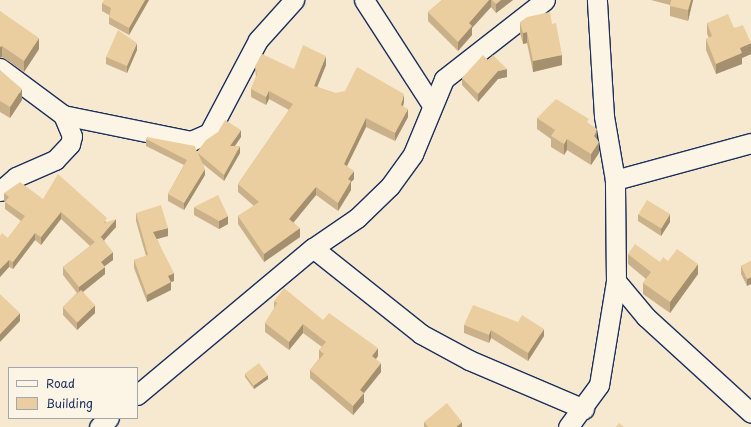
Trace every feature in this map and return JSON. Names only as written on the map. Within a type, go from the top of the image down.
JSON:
[{"type":"street","points":[[0,68],[63,115],[191,141],[201,139],[209,133],[258,40],[294,0]]},
{"type":"street","points":[[364,0],[432,105]]},
{"type":"street","points":[[138,394],[313,248],[357,218],[390,186],[413,154],[444,79],[545,0]]},
{"type":"street","points":[[568,427],[584,409],[598,385],[616,281],[615,180],[604,116],[597,0]]},
{"type":"street","points":[[0,191],[16,177],[55,160],[70,144],[72,136],[63,115]]},
{"type":"street","points":[[615,180],[751,143]]},
{"type":"street","points":[[313,248],[421,334],[469,360],[584,409]]},
{"type":"street","points":[[616,281],[646,317],[751,413]]},
{"type":"street","points":[[99,427],[109,419]]},
{"type":"building","points":[[104,0],[145,0],[129,28],[109,17],[111,8],[102,3]]},
{"type":"building","points":[[442,0],[489,0],[469,23],[472,26],[458,42],[428,12]]},
{"type":"building","points":[[492,0],[501,0],[496,4]]},
{"type":"building","points":[[671,0],[691,0],[688,10],[670,6]]},
{"type":"building","points":[[0,11],[39,38],[24,61],[2,46],[0,47]]},
{"type":"building","points":[[550,12],[552,24],[556,23],[562,55],[533,61],[527,32],[523,33],[520,22],[527,17]]},
{"type":"building","points":[[728,14],[734,28],[743,25],[751,43],[740,48],[742,53],[716,64],[706,39],[712,36],[707,23]]},
{"type":"building","points":[[118,30],[137,43],[127,66],[106,57]]},
{"type":"building","points":[[303,45],[326,56],[314,86],[335,93],[345,91],[357,67],[404,94],[401,105],[408,109],[395,133],[366,118],[344,164],[354,171],[348,179],[351,181],[338,203],[316,187],[289,219],[300,228],[264,254],[238,216],[259,202],[238,184],[293,104],[269,91],[266,97],[251,89],[257,74],[255,66],[262,54],[294,69]]},
{"type":"building","points":[[483,55],[488,60],[493,55],[507,69],[498,71],[478,94],[462,78]]},
{"type":"building","points":[[0,70],[22,89],[10,107],[0,101]]},
{"type":"building","points":[[556,99],[589,119],[587,122],[597,129],[594,136],[599,142],[591,154],[567,139],[564,144],[551,136],[555,130],[537,118]]},
{"type":"building","points":[[225,120],[241,130],[230,146],[240,146],[224,175],[198,153],[205,169],[184,203],[168,194],[187,160],[146,139],[147,137],[195,146],[197,152],[206,140],[218,132]]},
{"type":"building","points":[[58,174],[107,218],[104,223],[116,219],[99,239],[101,237],[113,252],[101,262],[105,267],[79,287],[63,267],[95,242],[61,212],[41,237],[35,233],[13,262],[9,260],[0,269],[0,236],[2,233],[8,238],[25,216],[5,202],[9,197],[4,193],[20,182],[43,199]]},
{"type":"building","points":[[218,195],[228,216],[219,221],[194,207]]},
{"type":"building","points":[[647,200],[670,214],[661,228],[638,215]]},
{"type":"building","points":[[161,205],[168,228],[153,232],[174,273],[168,276],[171,282],[147,295],[134,260],[148,255],[136,213]]},
{"type":"building","points":[[635,244],[660,262],[663,257],[668,261],[677,249],[698,264],[670,302],[643,283],[651,272],[628,254]]},
{"type":"building","points":[[751,261],[751,277],[747,279],[741,266]]},
{"type":"building","points":[[284,288],[323,320],[329,313],[378,348],[372,356],[381,363],[360,390],[364,393],[353,406],[310,370],[324,354],[319,350],[326,342],[303,324],[289,342],[265,323],[277,303],[274,301]]},
{"type":"building","points":[[81,290],[95,305],[77,322],[63,307]]},
{"type":"building","points":[[0,294],[20,313],[0,334]]},
{"type":"building","points":[[473,305],[518,322],[522,315],[544,329],[528,353],[491,330],[489,335],[464,325]]},
{"type":"building","points":[[259,363],[268,375],[254,386],[245,374]]},
{"type":"building","points":[[447,403],[462,422],[456,427],[428,427],[424,422]]},
{"type":"building","points":[[619,423],[624,427],[616,427]]}]
